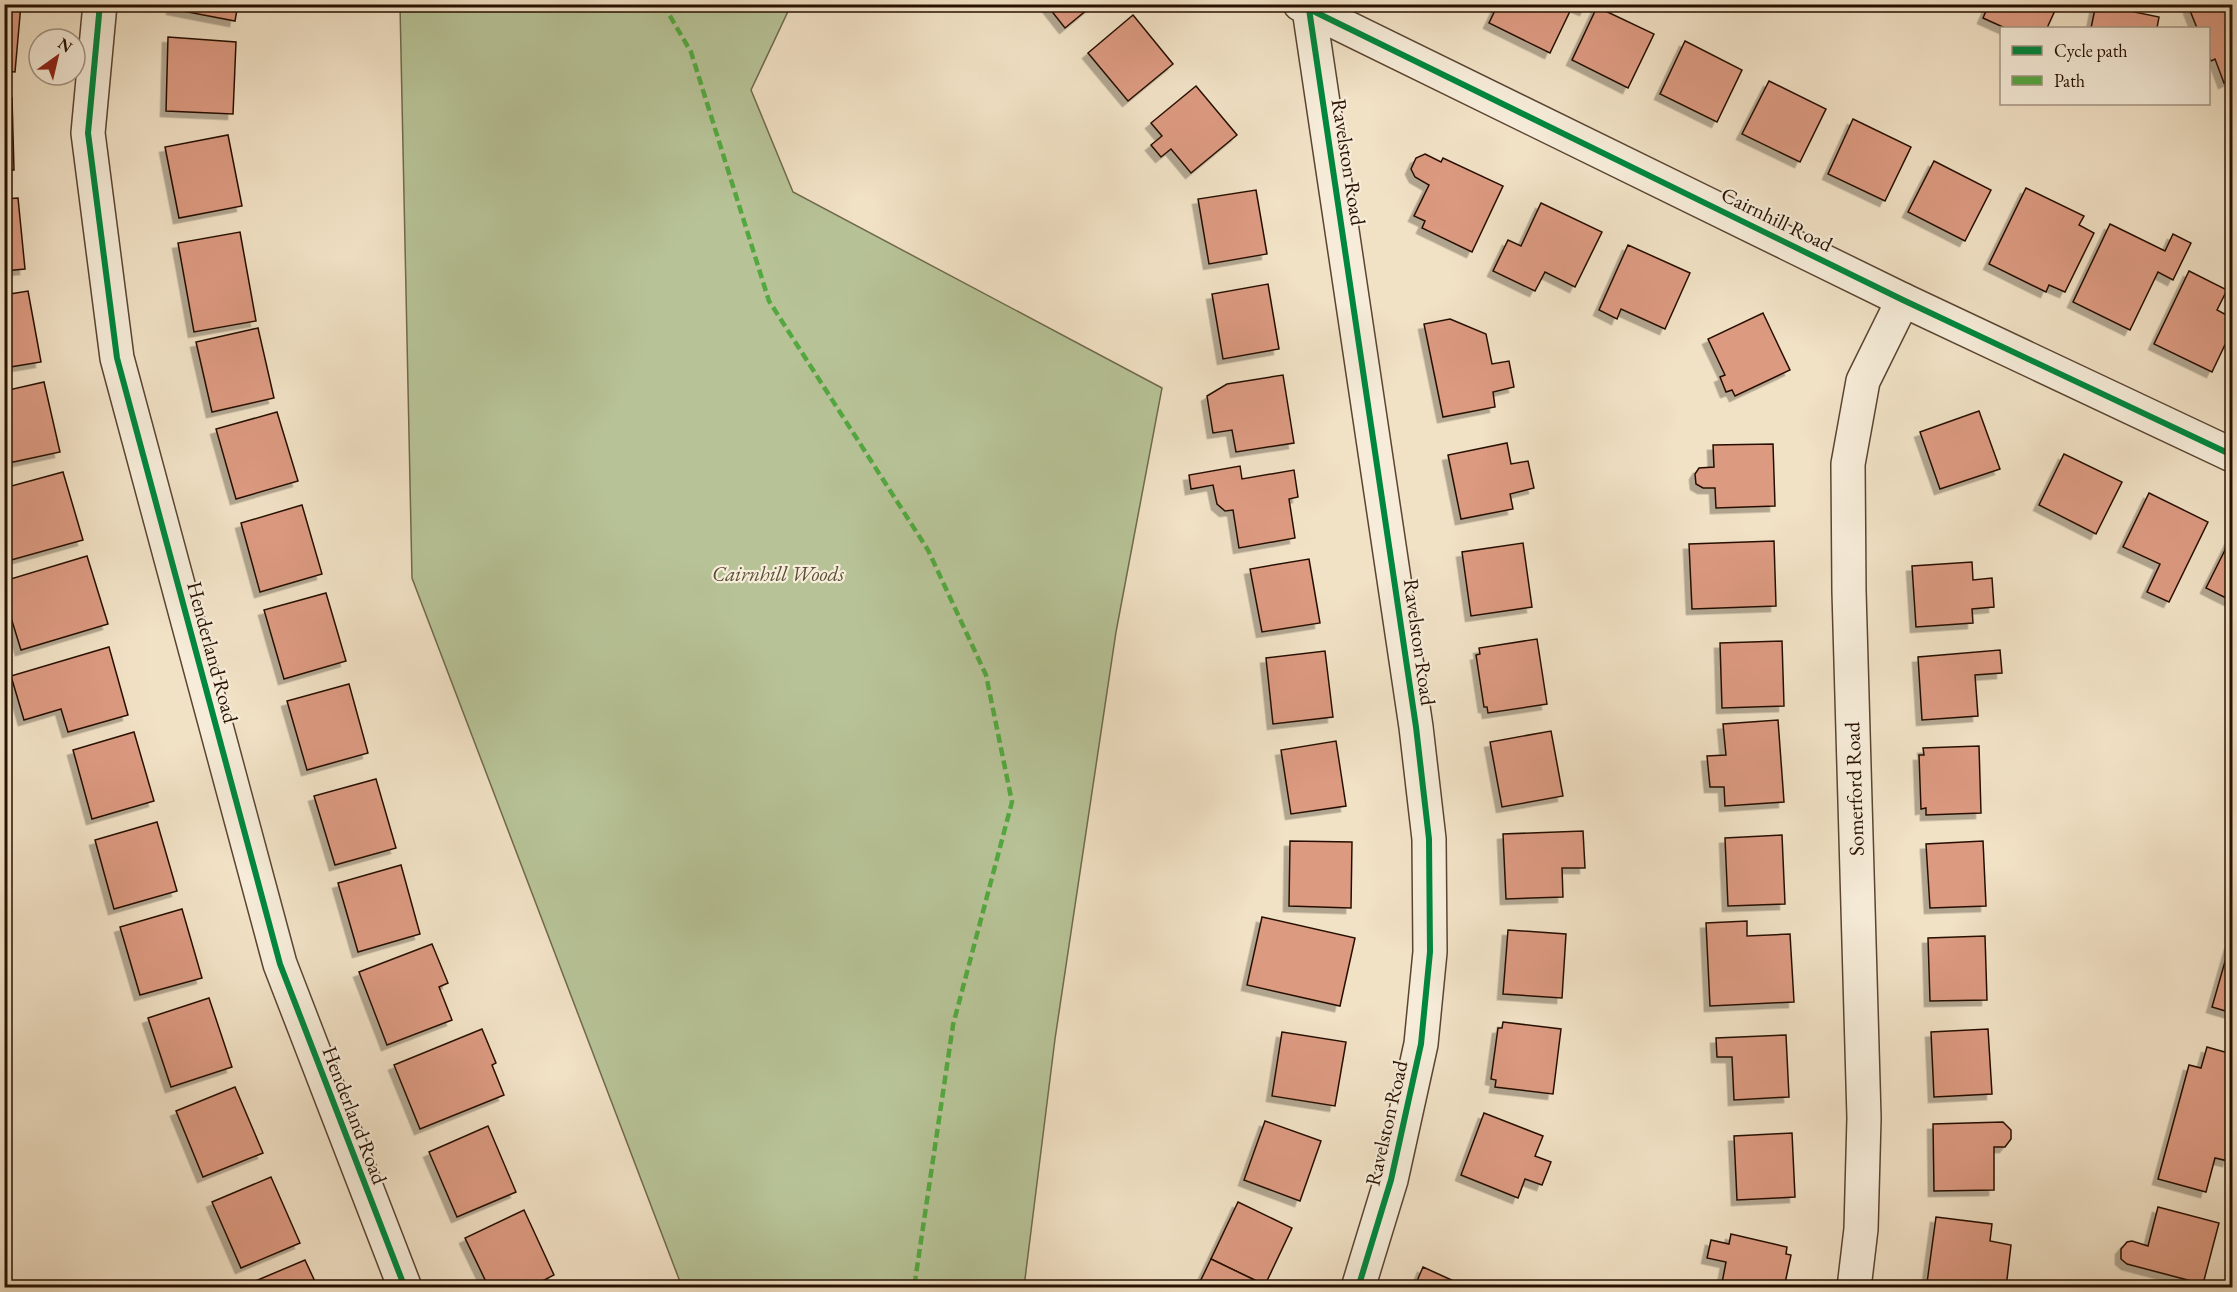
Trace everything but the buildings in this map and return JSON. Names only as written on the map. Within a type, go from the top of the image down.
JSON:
[{"type":"street","name":"Henderland Road","points":[[99,4],[88,133],[117,358],[280,964],[405,1287]]},
{"type":"street","name":"Cairnhill Road","points":[[1305,7],[1903,300],[2232,455]]},
{"type":"street","name":"Ravelston Road","points":[[1305,7],[1402,633],[1429,839],[1431,952],[1421,1044],[1391,1180],[1358,1287]]},
{"type":"street","name":"Somerford Road","points":[[1854,1287],[1861,1229],[1864,1118],[1849,591],[1848,464],[1863,381],[1903,300]]},
{"type":"green space","name":"Cairnhill Woods","points":[[400,5],[791,5],[751,90],[793,192],[1162,388],[1116,632],[1055,1039],[1024,1287],[682,1287],[412,578]]},
{"type":"marked path","points":[[663,4],[691,52],[769,301],[928,550],[986,675],[1012,802],[953,1025],[914,1288]]},
{"type":"cycle path","points":[[100,4],[88,133],[117,358],[280,964],[405,1288]]},
{"type":"cycle path","points":[[1300,4],[1309,9],[1416,727],[1429,839],[1430,952],[1421,1044],[1391,1180],[1358,1288]]},
{"type":"cycle path","points":[[1309,9],[1903,300],[2232,455]]}]
